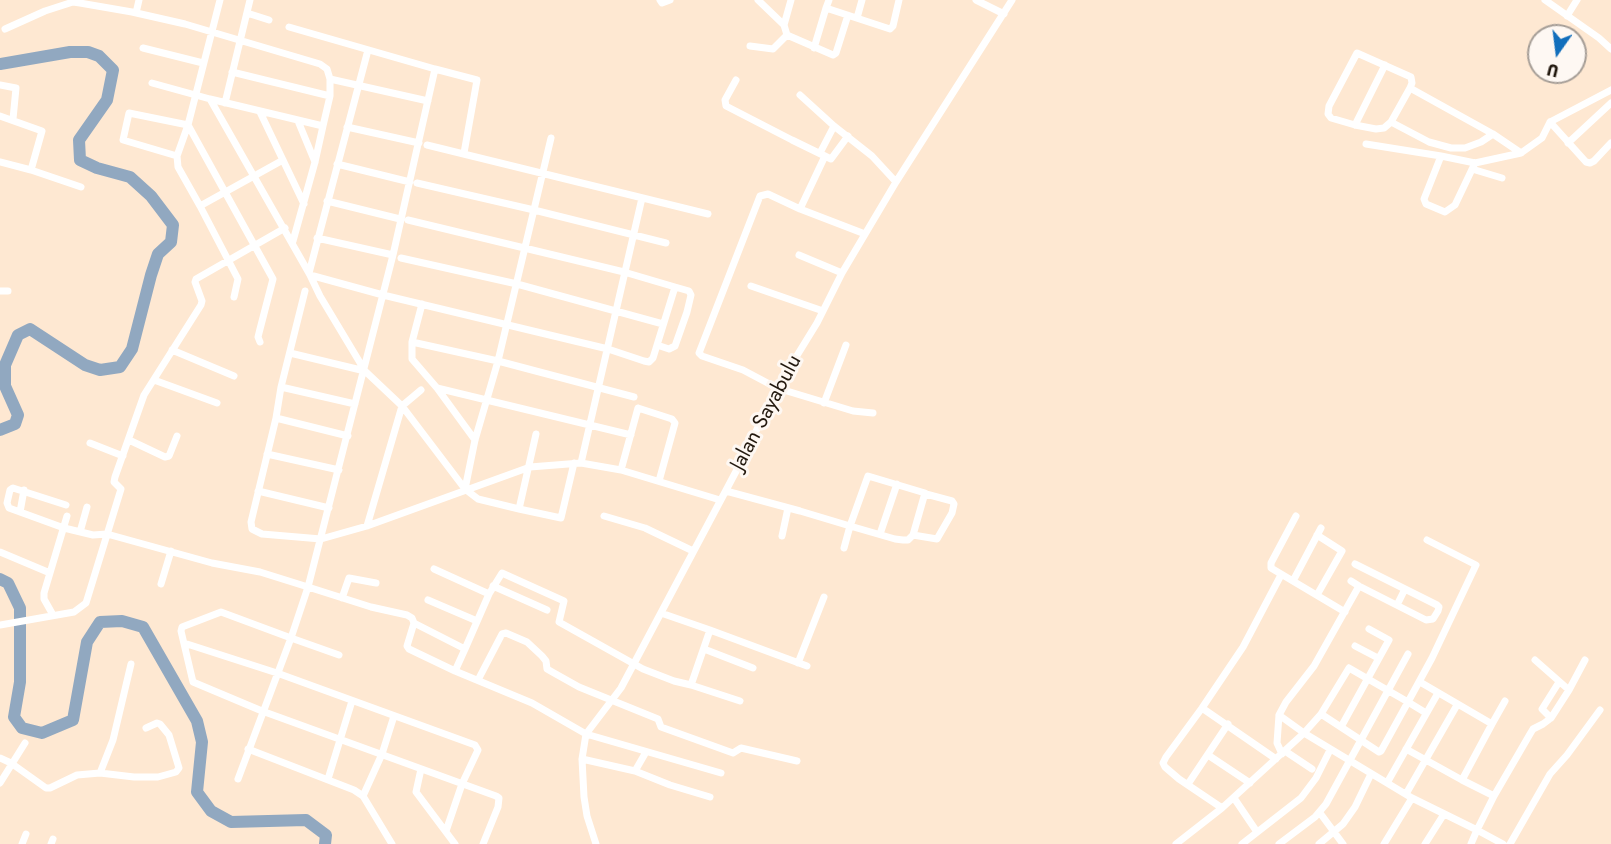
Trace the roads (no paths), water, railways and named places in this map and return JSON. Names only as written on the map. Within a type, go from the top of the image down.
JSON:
[{"type":"street","points":[[135,13],[139,0]]},
{"type":"street","points":[[220,0],[188,125],[177,156],[178,167],[238,279],[234,297]]},
{"type":"street","points":[[225,103],[250,0]]},
{"type":"street","points":[[660,0],[663,3],[670,0]]},
{"type":"street","points":[[759,0],[784,25],[787,35],[833,55],[836,53],[848,15]]},
{"type":"street","points":[[784,25],[791,0]]},
{"type":"street","points":[[857,18],[862,0]]},
{"type":"street","points":[[814,48],[827,4],[848,15],[891,29],[899,0]]},
{"type":"street","points":[[976,0],[1004,14]]},
{"type":"street","name":"Jalan Sayabulu","points":[[596,844],[587,816],[582,759],[586,734],[612,700],[633,664],[726,491],[777,388],[823,311],[842,273],[896,182],[1012,0]]},
{"type":"street","points":[[1545,0],[1611,49]]},
{"type":"street","points":[[1567,16],[1577,0]]},
{"type":"street","points":[[5,29],[45,11],[73,2],[135,13],[211,32],[323,65],[330,79],[330,96],[293,242]]},
{"type":"street","points":[[247,13],[269,20]]},
{"type":"street","points":[[289,27],[477,80],[464,153]]},
{"type":"street","points":[[750,46],[773,49],[787,35]]},
{"type":"street","points":[[143,48],[203,63]]},
{"type":"street","points":[[309,273],[368,50]]},
{"type":"street","points":[[1356,53],[1385,65],[1411,76],[1413,81],[1391,122],[1380,129],[1330,118],[1328,111],[1331,102],[1356,53]]},
{"type":"street","points":[[1355,125],[1385,65]]},
{"type":"street","points":[[238,779],[308,587],[383,295],[397,256],[423,144],[428,101],[435,69]]},
{"type":"street","points":[[232,72],[330,96]]},
{"type":"street","points":[[330,79],[428,101]]},
{"type":"street","points":[[736,80],[725,100],[726,106],[822,154],[833,158],[848,136]]},
{"type":"street","points":[[152,83],[323,126]]},
{"type":"street","points":[[0,85],[16,88],[13,119]]},
{"type":"street","points":[[1410,88],[1493,134],[1521,153]]},
{"type":"street","points":[[1441,156],[1424,199],[1428,205],[1445,212],[1453,208],[1473,166],[1521,153],[1542,138],[1550,122],[1611,90]]},
{"type":"street","points":[[800,95],[872,156],[896,182]]},
{"type":"street","points":[[210,99],[293,242],[320,296],[365,371],[402,406],[465,489],[478,499],[519,509],[561,518],[589,425],[642,198]]},
{"type":"street","points":[[1568,143],[1611,103]]},
{"type":"street","points":[[177,156],[123,140],[127,115],[131,112],[188,125],[273,281],[258,338],[260,342]]},
{"type":"street","points":[[260,112],[304,204]]},
{"type":"street","points":[[0,116],[42,131],[31,170]]},
{"type":"street","points":[[298,121],[315,162]]},
{"type":"street","points":[[1391,122],[1429,142],[1451,148],[1465,148],[1493,134]]},
{"type":"street","points":[[1550,122],[1586,162],[1590,163],[1611,143]]},
{"type":"street","points":[[800,209],[834,126]]},
{"type":"street","points":[[347,128],[464,153],[708,214]]},
{"type":"street","points":[[465,489],[475,440],[498,362],[551,138]]},
{"type":"street","points":[[1366,144],[1441,156],[1502,178]]},
{"type":"street","points":[[200,206],[283,160]]},
{"type":"street","points":[[0,162],[81,187]]},
{"type":"street","points":[[337,164],[666,243]]},
{"type":"street","points":[[865,234],[768,194],[760,196],[699,348],[699,353],[743,370],[777,388],[853,411],[873,413]]},
{"type":"street","points":[[327,201],[624,272],[689,291],[692,295],[675,346],[669,349],[657,345]]},
{"type":"street","points":[[0,625],[74,612],[86,603],[121,489],[114,482],[144,395],[201,305],[196,279],[285,228]]},
{"type":"street","points":[[317,238],[517,284],[663,324]]},
{"type":"street","points":[[799,255],[842,273]]},
{"type":"street","points":[[309,273],[383,295],[608,349],[649,362],[653,358],[675,287]]},
{"type":"street","points":[[751,285],[823,311]]},
{"type":"street","points":[[305,291],[281,387],[276,418],[251,522],[252,529],[262,534],[321,538],[367,526],[530,467],[578,463],[621,470],[720,500]]},
{"type":"street","points":[[422,304],[412,342],[413,361],[437,388],[475,440]]},
{"type":"street","points":[[412,342],[634,397]]},
{"type":"street","points":[[825,402],[846,345]]},
{"type":"street","points":[[172,350],[234,376]]},
{"type":"street","points":[[290,353],[365,371]]},
{"type":"street","points":[[154,380],[217,403]]},
{"type":"street","points":[[281,387],[356,404]]},
{"type":"street","points":[[437,388],[631,435]]},
{"type":"street","points":[[367,526],[402,406],[421,390]]},
{"type":"street","points":[[621,470],[638,408],[674,420],[659,481]]},
{"type":"street","points":[[276,418],[348,436]]},
{"type":"street","points":[[519,509],[536,434]]},
{"type":"street","points":[[129,440],[165,457],[169,456],[177,436]]},
{"type":"street","points":[[90,443],[123,456]]},
{"type":"street","points":[[267,454],[339,470]]},
{"type":"street","points":[[844,548],[868,476],[952,501],[954,504],[952,513],[937,539],[913,535]]},
{"type":"street","points":[[880,534],[897,484]]},
{"type":"street","points":[[66,505],[12,488],[7,503],[9,508],[64,528],[93,535],[107,534],[212,563],[260,572],[342,598],[407,615],[414,623],[465,649]]},
{"type":"street","points":[[20,512],[24,490]]},
{"type":"street","points":[[258,491],[329,508]]},
{"type":"street","points":[[726,491],[895,539],[908,540],[913,535],[926,494]]},
{"type":"street","points":[[80,532],[87,507]]},
{"type":"street","points":[[782,536],[789,508]]},
{"type":"street","points":[[50,615],[44,593],[67,516]]},
{"type":"street","points":[[604,516],[645,528],[693,551]]},
{"type":"street","points":[[1296,516],[1271,563],[1272,569],[1345,612]]},
{"type":"street","points":[[1293,581],[1319,531],[1342,551],[1317,595]]},
{"type":"street","points":[[1321,714],[1381,752],[1420,682],[1476,565],[1426,540]]},
{"type":"street","points":[[161,584],[171,551]]},
{"type":"street","points":[[0,552],[50,573]]},
{"type":"street","points":[[1351,581],[1426,620],[1436,615],[1439,607],[1355,564]]},
{"type":"street","points":[[434,569],[489,594]]},
{"type":"street","points":[[455,671],[489,594],[500,574],[504,573],[562,600],[564,603],[559,622],[633,664],[660,676],[740,701]]},
{"type":"street","points":[[1222,808],[1179,779],[1163,763],[1243,647],[1281,576]]},
{"type":"street","points":[[342,598],[349,578],[376,583]]},
{"type":"street","points":[[493,586],[547,610]]},
{"type":"street","points":[[1281,754],[1277,743],[1279,715],[1286,702],[1314,666],[1359,586]]},
{"type":"street","points":[[1397,605],[1405,589]]},
{"type":"street","points":[[798,663],[824,597]]},
{"type":"street","points":[[428,600],[477,621]]},
{"type":"street","points":[[339,655],[220,612],[182,627],[181,631],[195,684],[499,798],[496,814],[483,844]]},
{"type":"street","points":[[661,613],[807,666]]},
{"type":"street","points":[[414,623],[407,646],[409,649],[532,703],[586,734],[721,773]]},
{"type":"street","points":[[1341,727],[1389,640],[1369,629]]},
{"type":"street","points":[[691,686],[710,630]]},
{"type":"street","points":[[478,680],[502,634],[506,633],[527,642],[546,661],[547,669],[579,687],[660,720],[660,726],[733,753],[741,748],[797,761]]},
{"type":"street","points":[[184,643],[277,673],[475,745],[478,750],[462,784],[446,831]]},
{"type":"street","points":[[1355,646],[1378,658]]},
{"type":"street","points":[[704,649],[753,668]]},
{"type":"street","points":[[1279,844],[1320,813],[1408,654]]},
{"type":"street","points":[[1535,660],[1569,690]]},
{"type":"street","points":[[1471,844],[1494,796],[1533,729],[1551,717],[1585,660]]},
{"type":"street","points":[[100,773],[113,740],[131,664]]},
{"type":"street","points":[[1176,844],[1234,798],[1304,733],[1321,714],[1349,668],[1426,713]]},
{"type":"street","points":[[1420,682],[1492,724]]},
{"type":"street","points":[[1551,717],[1542,709],[1559,682]]},
{"type":"street","points":[[1387,783],[1438,693]]},
{"type":"street","points":[[328,779],[352,701]]},
{"type":"street","points":[[1462,780],[1505,701]]},
{"type":"street","points":[[1384,844],[1425,760],[1457,705]]},
{"type":"street","points":[[1202,708],[1281,754],[1312,769]]},
{"type":"street","points":[[1510,844],[1550,774],[1600,710]]},
{"type":"street","points":[[1279,715],[1330,750],[1409,796],[1503,844]]},
{"type":"street","points":[[363,796],[382,754],[394,716]]},
{"type":"street","points":[[0,758],[11,763],[46,788],[77,775],[100,773],[158,777],[176,772],[179,768],[169,735],[157,723],[146,728]]},
{"type":"street","points":[[1188,784],[1228,724]]},
{"type":"street","points":[[0,783],[25,743]]},
{"type":"street","points":[[248,749],[354,790],[363,796],[392,844]]},
{"type":"street","points":[[1406,749],[1494,796]]},
{"type":"street","points":[[1242,844],[1305,794],[1330,750]]},
{"type":"street","points":[[635,771],[646,752]]},
{"type":"street","points":[[1209,755],[1250,783]]},
{"type":"street","points":[[582,759],[635,771],[710,797]]},
{"type":"street","points":[[421,769],[416,792],[456,844]]},
{"type":"street","points":[[1318,844],[1343,824],[1355,807],[1371,774]]},
{"type":"street","points":[[1234,798],[1257,832]]},
{"type":"street","points":[[1320,813],[1343,844]]},
{"type":"street","points":[[1425,844],[1444,814]]},
{"type":"street","points":[[22,844],[26,834]]},
{"type":"waterway","points":[[0,64],[70,52],[88,52],[99,56],[113,70],[107,100],[79,140],[80,160],[97,168],[130,177],[151,196],[173,225],[171,242],[158,254],[151,275],[132,349],[120,367],[100,370],[85,365],[30,329],[18,335],[5,365],[5,386],[18,415],[15,424],[0,430]]},
{"type":"waterway","points":[[0,579],[8,583],[20,608],[20,682],[14,717],[22,728],[42,733],[73,720],[87,642],[100,622],[122,621],[143,627],[197,721],[202,742],[197,792],[211,811],[231,822],[306,820],[326,835],[325,844]]}]
